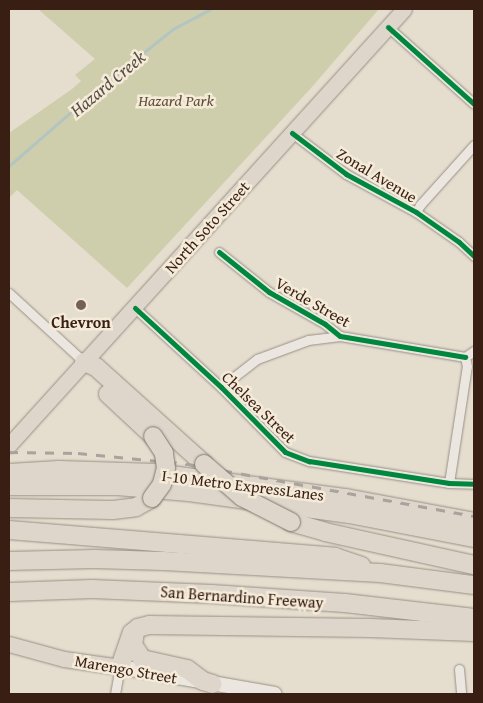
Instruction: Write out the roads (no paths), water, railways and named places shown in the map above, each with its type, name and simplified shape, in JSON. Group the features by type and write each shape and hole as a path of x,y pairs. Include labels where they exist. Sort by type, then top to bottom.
{"highway":[{"path":"84,362 89,376 242,497 291,522 325,532 474,565"},
{"path":"9,508 114,510 136,507 152,498 162,484 166,468 161,434"},
{"name":"I-10 Metro ExpressLanes","path":"9,473 59,470 156,473 355,500 474,522"},
{"name":"I-10 Metro ExpressLanes","path":"9,486 117,486 189,492 358,515 474,538"},
{"path":"9,530 335,557 380,573"},
{"name":"San Bernardino Freeway","path":"9,560 102,559 380,573 474,585"},
{"name":"San Bernardino Freeway","path":"9,592 92,589 192,593 345,603 474,618"},
{"path":"120,668 130,638 138,628 149,624 474,632"},
{"path":"138,628 133,637 133,645 142,659 187,668 203,680 213,684"}],"main road":[{"name":"North Soto Street","path":"9,445 404,9"},
{"name":"Marengo Street","path":"9,644 48,655 275,694"}],"street":[{"path":"388,27 474,104"},
{"name":"Zonal Avenue","path":"292,133 346,174 416,212 459,242 474,256"},
{"path":"416,212 420,205 474,145"},
{"name":"Verde Street","path":"219,252 269,292 325,324 340,336 466,357"},
{"path":"9,293 84,362"},
{"name":"Chelsea Street","path":"135,308 221,387 284,452 297,458 449,483 474,484"},
{"path":"221,387 257,359 308,340 340,336"},
{"path":"449,483 467,366 466,357 474,351"},
{"path":"115,694 120,668"},
{"path":"459,668 461,694"}],"waterway":[{"name":"Hazard Creek","path":"9,166 80,104 173,29 211,9"}],"railway":[{"path":"9,452 78,453 188,464 474,516"}],"place":[{"name":"Chevron","path":"81,305"}],"park label":[{"name":"Hazard Park","path":"176,100"}]}
